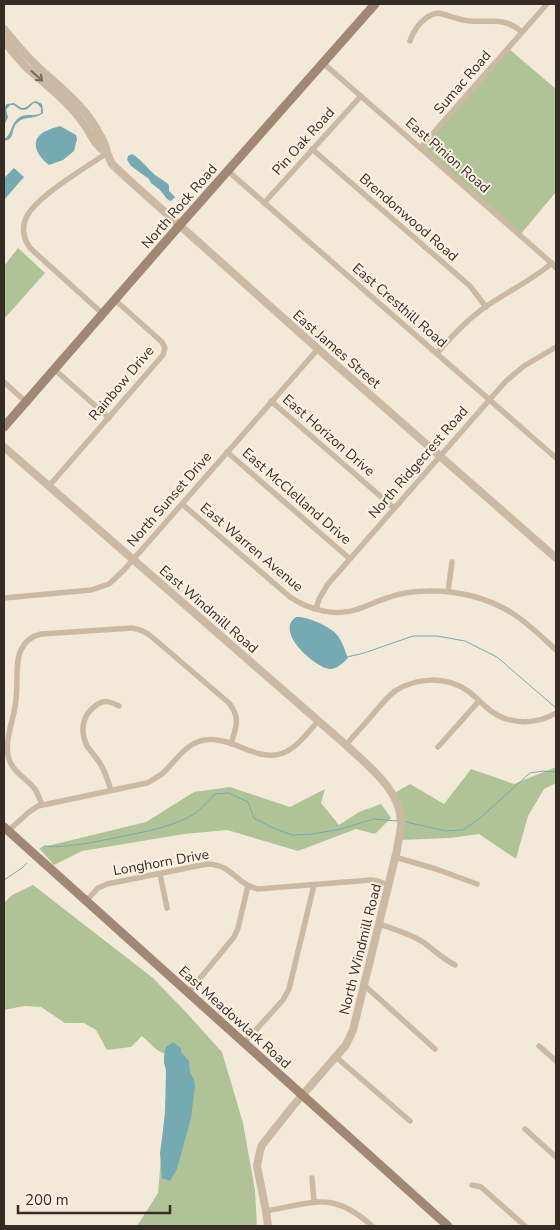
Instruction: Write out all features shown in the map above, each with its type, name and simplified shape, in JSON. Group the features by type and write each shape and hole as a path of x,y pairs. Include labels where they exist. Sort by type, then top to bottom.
{"main road":[{"name":"North Rock Road","path":"4,427 375,4"},
{"name":"East Meadowlark Road","path":"6,829 448,1226"}],"street":[{"name":"Sumac Road","path":"420,148 547,4"},
{"path":"410,41 414,31 425,18 438,13 469,21 504,22 511,24 522,32"},
{"name":"East James Street","path":"4,29 34,62 73,97 88,115 96,126 112,164 117,169 179,226 556,558"},
{"name":"East James Street","path":"4,41 23,64 71,107 85,124 96,145 107,153"},
{"name":"East Pinion Road","path":"323,63 554,265"},
{"name":"Pin Oak Road","path":"264,203 361,96"},
{"name":"Brendonwood Road","path":"312,149 470,286 486,307"},
{"path":"103,314 30,248 23,231 28,214 43,198 107,153"},
{"name":"East Cresthill Road","path":"228,171 556,458"},
{"path":"437,354 468,320 554,265"},
{"name":"Rainbow Drive","path":"49,486 164,355 165,348 162,342 114,300"},
{"name":"North Ridgecrest Road","path":"316,609 319,599 328,584 506,381 517,371 556,347"},
{"name":"North Sunset Drive","path":"4,598 91,590 108,584 123,571 318,348"},
{"path":"54,369 109,418"},
{"path":"4,382 26,402"},
{"name":"East Horizon Drive","path":"271,402 394,508"},
{"name":"East Windmill Road","path":"4,447 346,745 379,777 392,794"},
{"name":"East McClelland Drive","path":"227,452 350,559"},
{"name":"East Warren Avenue","path":"182,504 290,597 302,604 316,609 344,612 359,609 398,594 427,591 463,594 505,609 524,621 556,650"},
{"path":"448,592 452,562"},
{"path":"42,806 36,790 12,765 8,758 7,747 16,706 18,656 23,645 37,635 132,628 144,631 152,636 232,708 236,714 237,723 231,744"},
{"path":"346,745 395,691 412,683 430,680 443,681 461,687 496,714 517,721 540,720 556,713"},
{"path":"111,790 105,773 85,741 82,730 88,712 99,703 104,701 119,706"},
{"path":"438,747 479,701"},
{"path":"6,829 38,806 147,783 164,772 185,750 201,741 214,739 264,755 280,754 296,746 318,721"},
{"name":"North Windmill Road","path":"268,1226 257,1172 257,1160 262,1145 302,1095 346,1045 353,1030 389,885 401,825 398,804 392,794"},
{"path":"395,857 436,868 477,884"},
{"name":"Longhorn Drive","path":"86,901 101,886 207,864 216,865 228,870 248,886"},
{"path":"160,874 166,908"},
{"path":"188,993 234,937 248,886 262,889 374,880 389,885"},
{"path":"244,1043 283,1000 289,989 314,885"},
{"path":"379,924 420,940 455,965"},
{"path":"364,985 435,1049"},
{"path":"539,1046 556,1060"},
{"path":"336,1057 410,1121"},
{"path":"526,1129 556,1157"},
{"path":"312,1178 314,1202"},
{"path":"472,1185 481,1187 525,1226"},
{"path":"266,1211 314,1202 332,1203 349,1209 372,1226"}],"green space":[{"path":"508,48 556,89 556,192 520,235 420,148"},
{"path":"18,248 45,273 4,319 4,266"},
{"path":"556,767 556,783 544,789 528,816 516,859 479,834 450,838 399,840 401,825 393,794 410,784 444,804 471,769 514,784"},
{"path":"230,787 290,807 325,789 321,803 339,825 359,812 381,804 391,818 375,834 356,829 298,851 227,830 184,834 82,851 54,865 39,848 146,822 194,792"},
{"path":"33,885 153,978 222,1052 243,1123 255,1190 257,1226 137,1226 158,1193 167,1085 165,1054 157,1050 142,1036 131,1047 107,1050 96,1030 84,1023 65,1023 41,1007 24,1006 4,1010 4,903 12,895"}],"water":[{"path":"36,101 42,104 43,113 17,123 12,136 4,141 4,138 8,136 17,119 41,113 41,108 35,103 24,110 10,105 6,110 8,117 4,126 4,107 7,104 14,103 24,108"},
{"path":"60,126 76,135 74,151 63,160 49,165 39,155 36,142 41,134"},
{"path":"132,154 169,185 169,191 175,197 171,201 149,179 131,166 127,160 128,156"},
{"path":"14,168 24,177 4,200 4,178"},
{"path":"296,617 313,620 335,633 341,641 348,658 331,669 325,668 308,657 300,649 290,632 290,624"},
{"path":"173,1042 181,1048 181,1052 189,1061 190,1072 195,1086 191,1118 177,1169 170,1181 162,1178 160,1153 165,1115 166,1070 164,1056 166,1047"}],"waterway":[{"path":"347,657 413,636 437,636 465,641 497,657 556,708"},
{"path":"406,822 446,831 463,830 480,818 530,773 556,772"},
{"path":"43,847 91,843 164,827 193,815 215,794 229,793 248,802 254,818 292,835 313,834 341,829 374,819 397,821"},
{"path":"4,880 27,863"}]}
